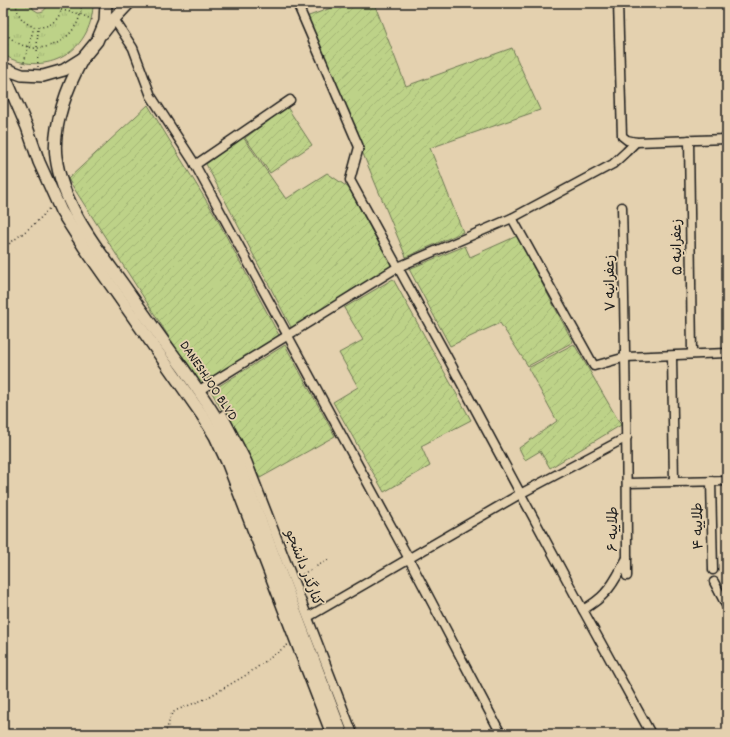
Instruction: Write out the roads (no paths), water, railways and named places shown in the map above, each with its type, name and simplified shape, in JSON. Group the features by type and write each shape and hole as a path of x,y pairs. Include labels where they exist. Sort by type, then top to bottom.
{"main road":[{"path":"3,68 22,75 43,76 64,70 83,58 114,19 129,3"},
{"path":"97,42 105,22 102,5"},
{"name":"DANESHJOO BLVD","path":"83,58 74,74 62,106 56,137 56,156 62,184 76,213 93,241 198,391 224,431 238,462 342,734"},
{"name":"DANESHJOO BLVD","path":"3,72 26,126 39,162 61,211 80,242 184,388 215,436 228,464 332,734"}],"street":[{"path":"297,3 359,147 350,180 651,734"},
{"path":"618,3 622,136 627,140 636,142 727,140"},
{"path":"114,19 133,48 151,96 196,165 409,559 501,734"},
{"path":"196,165 290,100"},
{"name":"زعفرانیه ۵","path":"689,140 692,354"},
{"path":"198,391 398,267 512,218 613,164 636,142"},
{"name":"زعفرانیه ۷","path":"622,208 627,437"},
{"path":"512,218 594,366 626,357 727,353"},
{"path":"672,356 674,482"},
{"name":"کنارگذر دانشجو","path":"223,415 247,461 353,734"},
{"path":"308,617 520,494 627,437"},
{"name":"طلاییه ۶","path":"627,437 627,576"},
{"name":"طلاییه ۴","path":"711,481 713,570"},
{"path":"627,483 727,481"},
{"path":"583,610 606,592 627,558"},
{"path":"714,582 727,607"}]}
